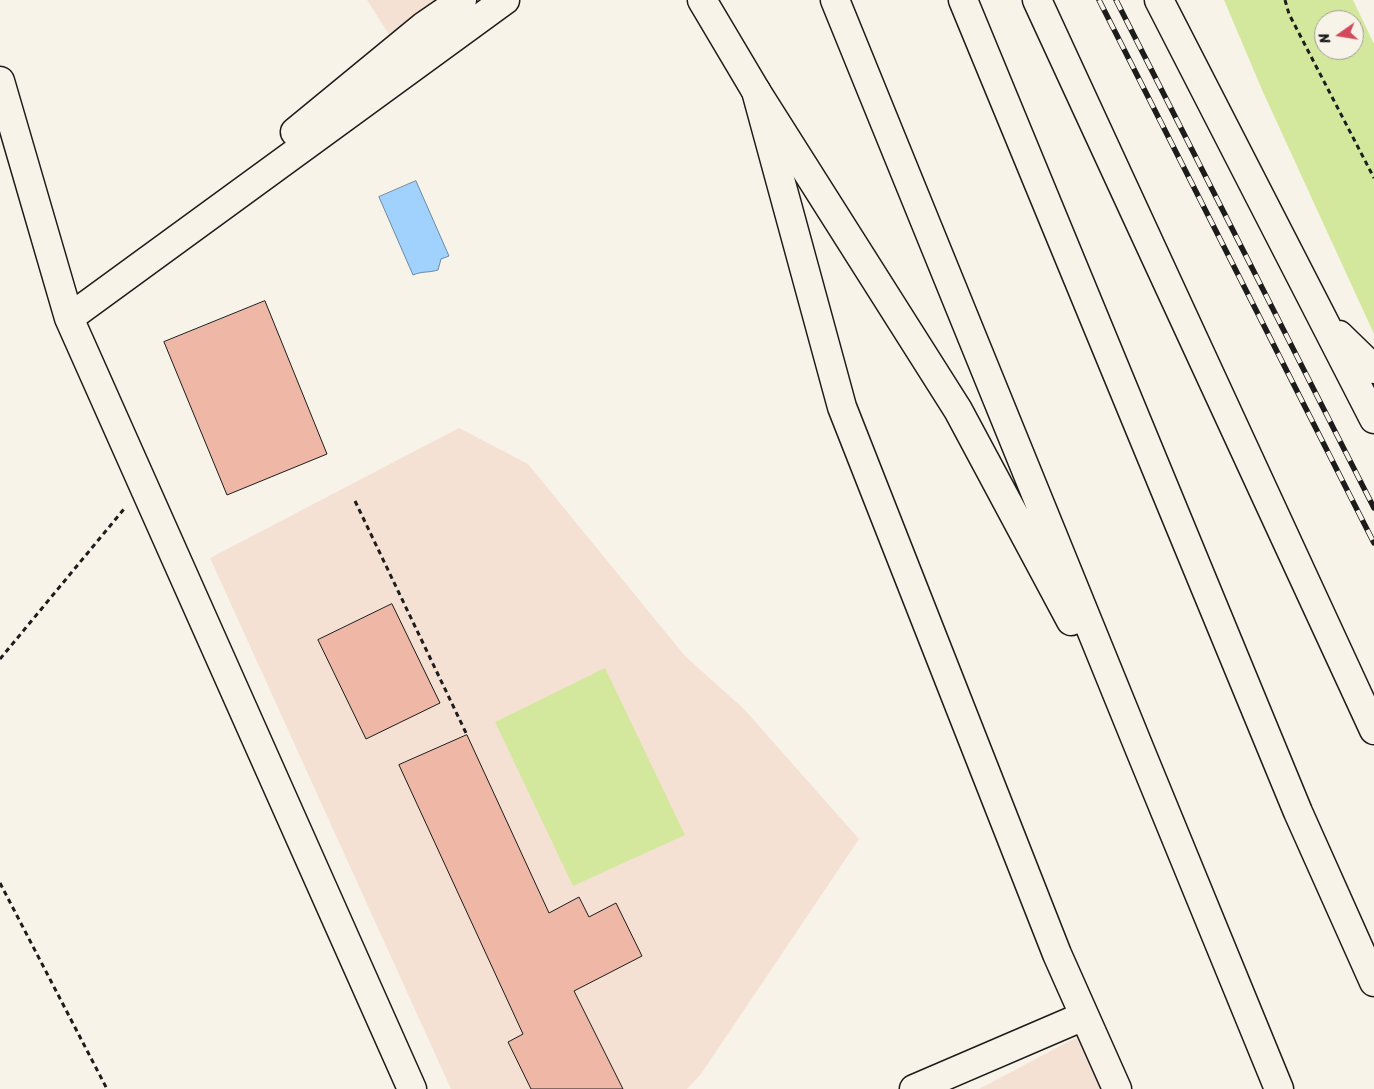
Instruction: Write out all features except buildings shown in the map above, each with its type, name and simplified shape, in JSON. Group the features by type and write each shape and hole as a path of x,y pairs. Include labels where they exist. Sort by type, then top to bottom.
{"street":[{"path":"237,196 285,140 424,26 462,0"},
{"path":"69,318 505,0"},
{"path":"702,0 756,90 958,410 1140,750"},
{"path":"835,0 1279,1089"},
{"path":"963,0 1298,812 1374,982"},
{"path":"1037,0 1374,730"},
{"path":"1160,0 1374,419"},
{"path":"0,81 69,318 412,1089"},
{"path":"756,90 842,407 1057,954 1117,1089"},
{"path":"1322,319 1374,368"},
{"path":"914,1089 1084,1016"}],"path":[{"path":"1284,0 1289,14 1374,178"},
{"path":"0,659 144,485"},
{"path":"355,501 466,734"},
{"path":"0,882 106,1089"}],"shaded area":[{"path":"367,0 505,0 411,69"},
{"path":"459,428 528,464 685,656 744,709 859,839 701,1074 687,1089 451,1089 210,558"},
{"path":"1079,1036 1105,1089 979,1089"}],"green space":[{"path":"1224,0 1353,0 1358,10 1314,10 1314,60 1364,60 1364,23 1374,44 1374,334 1263,92"},
{"path":"605,668 685,835 573,886 495,722"}],"water":[{"path":"416,181 449,256 441,259 438,270 413,275 379,197"}],"railway":[{"path":"1099,0 1374,543"},
{"path":"1116,0 1374,508"}]}
